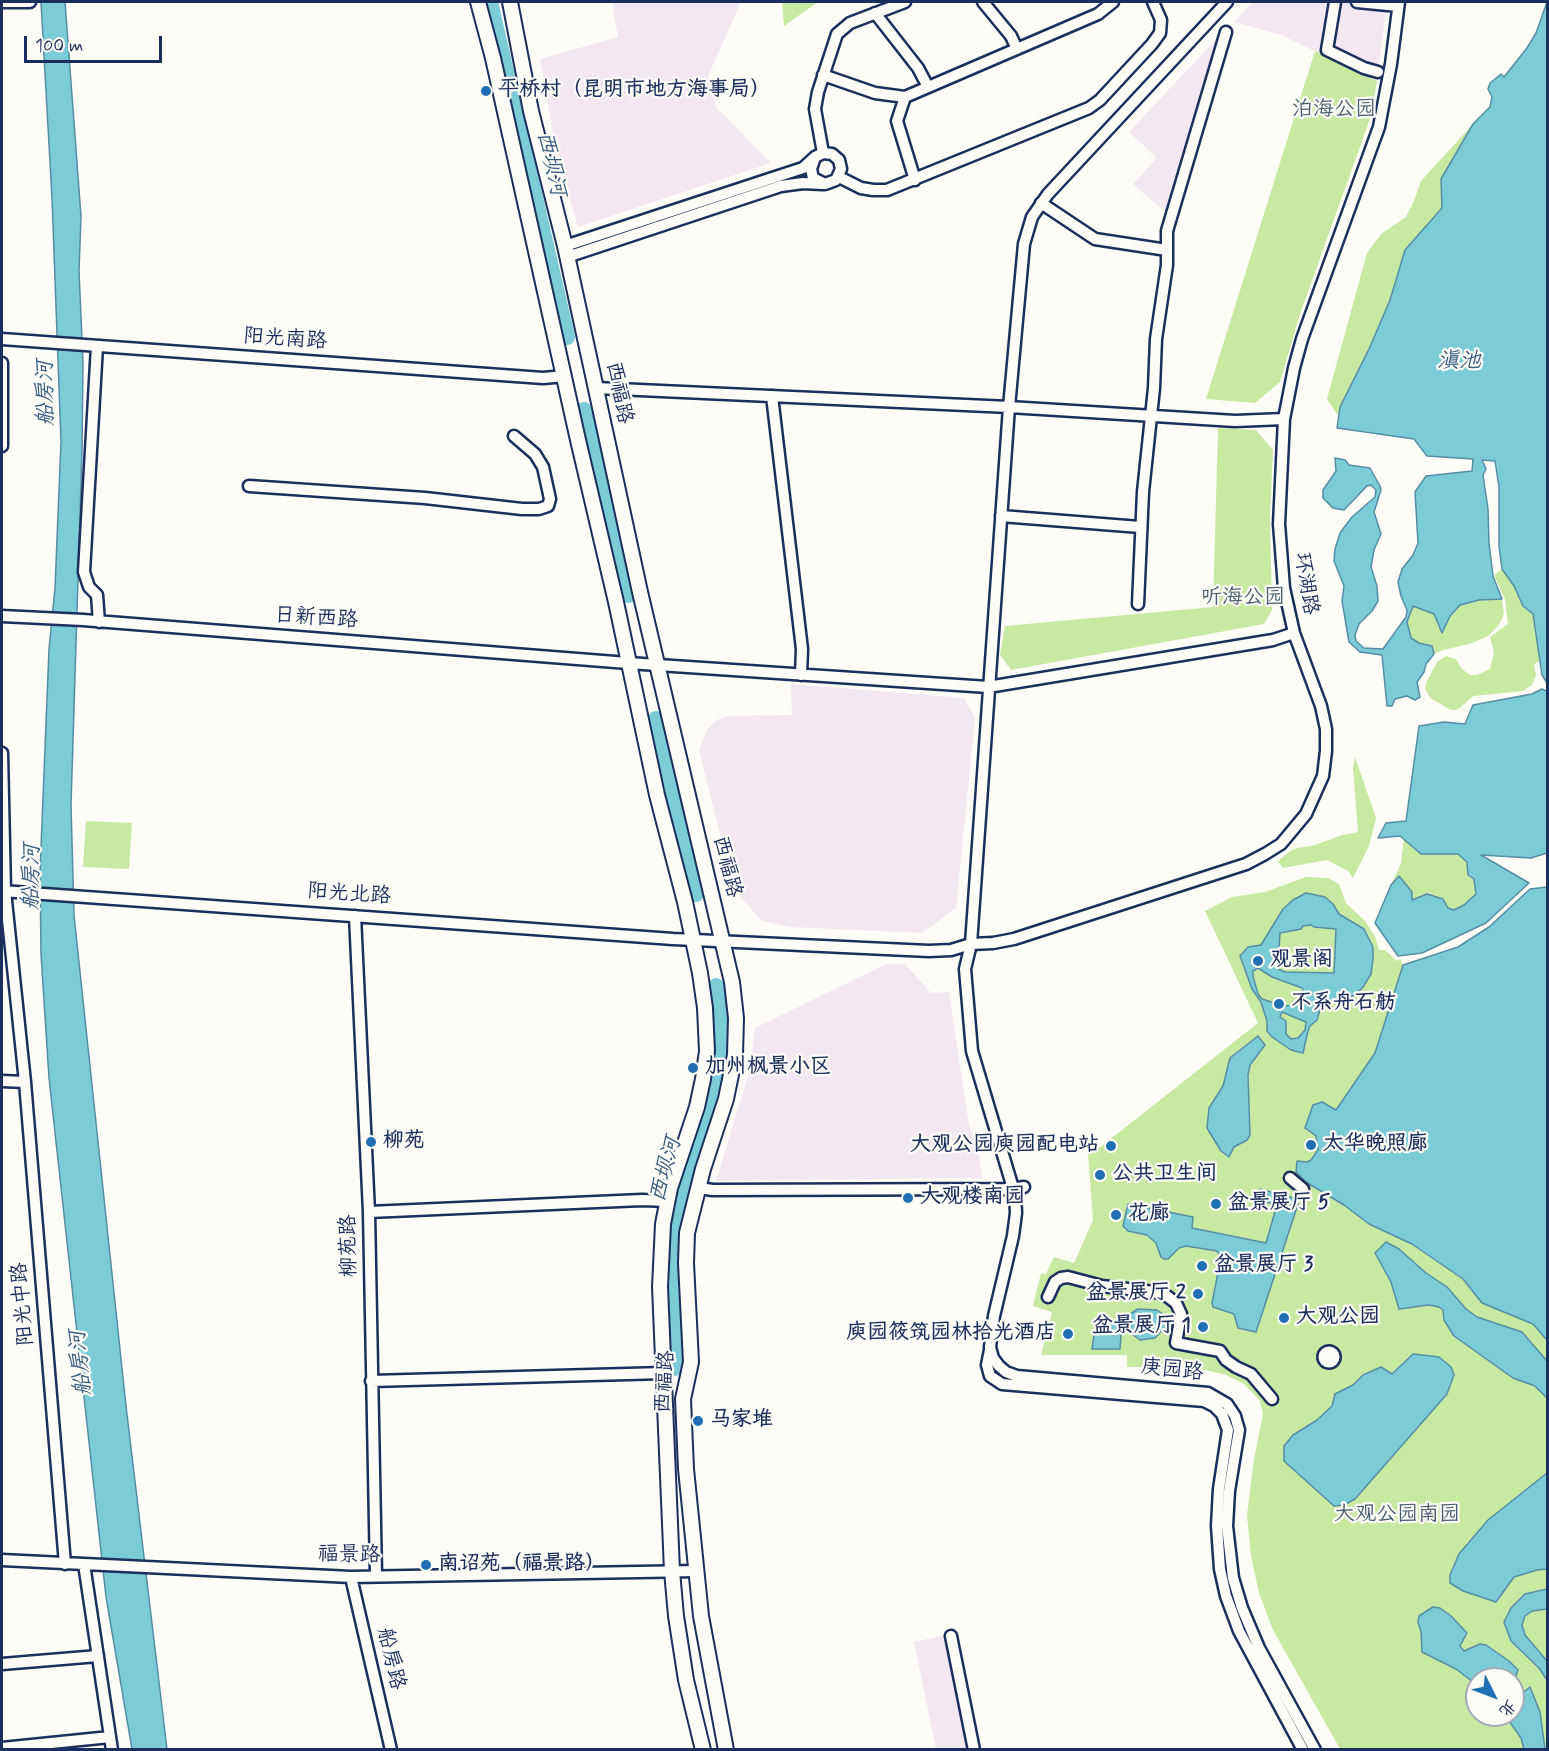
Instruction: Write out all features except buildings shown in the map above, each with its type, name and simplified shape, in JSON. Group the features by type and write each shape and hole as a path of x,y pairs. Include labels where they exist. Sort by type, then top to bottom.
{"main road":[{"name":"西福路","path":"478,2 493,58 565,376 657,795 693,939 705,1008 707,1051 703,1079 697,1107 668,1201 660,1254 672,1572 686,1680 703,1749"},
{"name":"西福路","path":"510,2 531,111 566,252 697,840 732,982 736,1018 735,1055 726,1099 698,1188 687,1233 686,1263 691,1362 683,1400 686,1469 700,1616 726,1749"}],"street":[{"path":"2,2 30,2"},
{"path":"825,184 816,181 811,174 811,165 819,155 815,109 818,92 837,34 850,23 905,2"},
{"path":"983,2 1011,36 1017,49"},
{"path":"823,75 875,93 905,97 1098,14 1113,2"},
{"path":"839,177 861,188 887,190 1089,108 1100,100 1160,33 1161,20 1153,2"},
{"path":"1227,2 1041,203 1032,217 1024,244 1009,407 971,944 965,969 972,1051 977,1072 1019,1187 1013,1236 994,1317 987,1365 990,1376 1002,1384 1204,1401 1219,1410 1228,1430 1219,1489 1217,1526 1223,1582 1239,1631 1303,1749"},
{"path":"1333,2 1327,50 1364,68 1378,72"},
{"path":"1358,2 1399,4"},
{"name":"环湖路","path":"723,941 929,951 951,950 971,944 1014,939 1246,864 1281,843 1306,814 1323,776 1326,729 1321,706 1293,633 1284,588 1279,524 1284,419 1302,339 1378,127 1391,64 1399,4"},
{"path":"876,13 918,68 928,87"},
{"path":"1137,604 1140,527 1154,388 1156,339 1167,265 1167,231 1226,32"},
{"path":"905,97 897,121 915,180"},
{"path":"832,154 839,160 842,169 839,177 833,182 781,186 566,252 803,168 819,155 832,154"},
{"path":"1041,203 1095,240 1167,250"},
{"name":"阳光南路","path":"2,339 543,378 565,376"},
{"path":"94,345 84,572 89,586 97,595 99,622"},
{"path":"2,363 2,446"},
{"path":"596,388 1009,407 1235,421 1284,419"},
{"path":"772,396 802,649 801,675"},
{"path":"249,486 425,498 522,509 548,506 550,499 543,467 535,454 514,435"},
{"path":"1001,516 1140,527"},
{"name":"日新西路","path":"2,616 83,620 628,663 988,687 1272,640 1293,633"},
{"name":"阳光中路","path":"2,753 3,891 25,1082 65,1563"},
{"name":"阳光北路","path":"3,891 723,941"},
{"name":"柳苑路","path":"355,916 369,1212 376,1576"},
{"path":"2,1081 25,1082"},
{"path":"1290,1178 1303,1189"},
{"path":"698,1188 713,1190 1019,1187"},
{"path":"369,1212 642,1200 668,1201"},
{"path":"1048,1298 1055,1282 1068,1277 1102,1286 1163,1293 1176,1304 1181,1314 1176,1343 1220,1351 1226,1360 1251,1374 1272,1399"},
{"name":"庚园路","path":"990,1347 999,1366 1017,1376 1208,1393 1227,1404 1235,1416 1239,1430 1229,1491 1227,1526 1233,1578 1242,1608 1259,1648 1315,1749"},
{"path":"371,1381 664,1373"},
{"name":"福景路","path":"2,1560 351,1577 696,1571"},
{"path":"84,1564 112,1749"},
{"name":"船房路","path":"351,1577 391,1749"},
{"path":"951,1636 974,1749"},
{"path":"2,1664 98,1656"},
{"path":"2,1748 110,1737"}],"shaded area":[{"path":"612,2 741,2 708,76 716,107 771,163 578,227 557,155 540,59 618,37"},
{"path":"1253,2 1387,2 1377,81 1281,35 1234,22"},
{"path":"1219,36 1168,214 1133,184 1157,158 1129,132"},
{"path":"791,684 964,698 975,718 956,908 922,933 790,927 762,921 734,890 699,750 707,730 715,721 728,716 792,715"},
{"path":"886,964 905,964 931,993 949,992 969,1126 977,1140 982,1178 716,1181 750,1069 755,1028"},
{"path":"945,1635 968,1749 936,1749 914,1642"}],"green space":[{"path":"782,2 818,2 784,26"},
{"name":"泊海公园","path":"1315,51 1377,81 1371,116 1300,314 1280,382 1255,403 1206,399"},
{"path":"1473,124 1441,179 1442,208 1405,250 1390,300 1340,407 1338,416 1327,399 1367,253 1381,234 1406,217 1421,181"},
{"name":"听海公园","path":"1218,428 1256,430 1273,450 1270,517 1272,610 1264,624 1011,670 1000,655 1005,626 1213,607"},
{"path":"1502,569 1514,586 1523,606 1533,614 1540,660 1534,665 1536,675 1532,685 1523,691 1473,696 1461,707 1451,710 1430,698 1425,688 1427,681 1437,662 1446,656 1456,659 1462,669 1470,675 1477,675 1490,669 1494,653 1490,637 1508,624 1505,599 1494,575"},
{"path":"1502,599 1504,614 1499,625 1488,636 1470,644 1434,654 1432,646 1419,643 1411,638 1407,622 1413,605 1434,614 1439,629 1460,605 1479,600"},
{"path":"1355,757 1376,818 1369,846 1353,878 1348,871 1327,860 1283,868 1278,861 1293,849 1358,832 1353,769"},
{"path":"86,821 132,823 129,869 83,867"},
{"path":"1404,838 1421,854 1458,854 1467,862 1468,875 1474,879 1476,894 1464,905 1454,910 1412,901 1391,885 1401,863"},
{"name":"大观公园南园","path":"1306,877 1328,878 1339,884 1346,903 1365,921 1375,936 1379,950 1385,950 1397,961 1401,959 1403,965 1375,1053 1336,1110 1322,1102 1309,1130 1316,1136 1318,1150 1307,1162 1344,1205 1369,1224 1412,1244 1463,1279 1482,1303 1533,1324 1547,1340 1547,1749 1340,1749 1273,1630 1259,1593 1251,1556 1247,1515 1254,1459 1263,1414 1260,1401 1244,1384 1226,1375 1193,1367 1183,1361 1147,1367 1127,1367 1127,1355 1041,1355 1052,1312 1033,1306 1041,1273 1046,1274 1054,1257 1074,1263 1093,1220 1088,1153 1099,1148 1258,1023 1205,911 1232,897 1265,892"}],"water":[{"name":"船房河","path":"41,2 65,2 81,216 79,271 83,363 82,451 71,805 74,915 126,1406 167,1749 132,1749 106,1597 49,1078 41,954 40,872 49,649 55,588 61,442 52,198"},
{"name":"滇池","path":"1547,2 1547,683 1542,675 1533,614 1523,606 1514,586 1502,569 1499,546 1499,487 1495,461 1482,460 1486,469 1483,475 1493,576 1502,599 1479,600 1460,605 1450,616 1442,633 1434,614 1413,606 1407,622 1411,638 1419,643 1432,646 1434,654 1417,682 1420,697 1415,700 1407,696 1395,699 1392,706 1387,706 1382,655 1360,652 1349,642 1342,601 1344,586 1334,561 1340,533 1352,517 1375,497 1376,490 1371,485 1367,486 1344,510 1333,508 1323,498 1323,490 1336,471 1335,458 1345,460 1349,465 1370,468 1380,486 1381,490 1374,512 1381,534 1374,550 1371,567 1377,586 1378,601 1359,624 1355,635 1356,641 1364,648 1383,649 1406,617 1407,610 1398,582 1402,569 1413,555 1418,543 1415,492 1426,476 1472,471 1473,459 1427,456 1414,439 1337,428 1340,407 1390,300 1405,250 1442,208 1441,179 1473,124 1490,107 1492,97 1488,89 1490,83 1501,74 1504,77 1527,48 1536,33"},
{"path":"1542,689 1548,692 1547,853 1531,858 1481,855 1529,883 1486,923 1422,953 1398,956 1375,923 1391,885 1399,876 1412,892 1412,900 1427,894 1443,899 1448,908 1454,910 1464,905 1476,894 1474,879 1468,875 1467,862 1458,854 1421,854 1400,836 1378,838 1386,823 1406,821 1419,726 1444,722 1465,724 1473,705 1532,694"},
{"path":"1548,887 1547,1340 1533,1324 1482,1303 1463,1279 1412,1244 1369,1224 1344,1205 1306,1182 1296,1172 1297,1161 1311,1160 1318,1150 1316,1136 1305,1128 1313,1105 1322,1102 1336,1110 1375,1053 1403,965 1458,947 1489,927 1530,889"},
{"path":"1306,893 1325,897 1339,914 1364,929 1373,947 1371,974 1363,987 1355,995 1340,1001 1333,1000 1321,1006 1317,1020 1308,1031 1303,1053 1291,1050 1267,1031 1267,1021 1261,1002 1252,989 1240,956 1248,947 1261,945 1283,909","holes":["1311,925 1336,929 1334,973 1285,972 1278,969 1280,933","1258,968 1272,977 1302,988 1305,994 1304,999 1296,1005 1284,1006 1262,999 1258,994 1253,971","1282,1012 1306,1022 1305,1030 1298,1038 1291,1039 1286,1034 1286,1021 1280,1017"]},
{"path":"1258,1036 1265,1045 1250,1065 1248,1075 1250,1135 1247,1140 1234,1147 1229,1157 1221,1151 1207,1128 1209,1108 1223,1086 1230,1058"},
{"path":"1260,1189 1293,1198 1298,1204 1256,1332 1238,1328 1234,1314 1213,1307 1221,1257 1217,1251 1186,1246 1179,1248 1168,1259 1164,1259 1156,1243 1147,1235 1128,1231 1123,1226 1128,1204 1193,1217 1192,1228 1266,1243 1276,1208 1273,1204 1257,1200"},
{"path":"1386,1242 1399,1249 1426,1273 1447,1287 1466,1309 1477,1317 1522,1332 1547,1361 1547,1398 1535,1386 1513,1378 1454,1336 1444,1320 1443,1310 1439,1307 1429,1305 1399,1309 1391,1282 1375,1253"},
{"path":"1138,1309 1157,1310 1167,1317 1166,1326 1155,1338 1140,1340 1132,1334 1130,1314"},
{"path":"1096,1320 1118,1321 1121,1335 1120,1349 1092,1349"},
{"path":"1413,1354 1439,1357 1451,1367 1454,1375 1447,1394 1355,1499 1344,1505 1334,1506 1284,1461 1284,1446 1293,1435 1317,1420 1332,1406 1335,1394 1353,1385 1363,1375 1381,1367 1392,1374"},
{"path":"1547,1473 1547,1569 1514,1577 1496,1602 1463,1591 1450,1583 1450,1575 1459,1554 1488,1520"},
{"path":"1547,1589 1547,1609 1532,1611 1525,1616 1522,1625 1525,1635 1547,1661 1547,1680 1539,1668 1511,1641 1504,1622 1511,1608 1525,1594"},
{"path":"1433,1607 1440,1608 1467,1633 1460,1646 1464,1651 1480,1644 1486,1645 1515,1667 1465,1667 1465,1676 1422,1652 1419,1616"},
{"path":"1530,1687 1540,1712 1545,1749 1524,1749 1521,1738 1513,1727 1525,1727 1525,1691"}],"waterway":[{"name":"西坝河","path":"490,2 567,337"},
{"name":"西坝河","path":"584,410 628,595"},
{"name":"西坝河","path":"656,719 696,894"},
{"name":"西坝河","path":"675,1368 672,1266 674,1229 680,1197 712,1098 721,1030 716,986"}],"place":[{"name":"平桥村（昆明市地方海事局）","path":"486,91"},
{"name":"观景阁","path":"1258,961"},
{"name":"不系舟石舫","path":"1279,1004"},
{"name":"加州枫景小区","path":"693,1068"},
{"name":"柳苑","path":"371,1142"},
{"name":"太华晚照廊","path":"1311,1145"},
{"name":"大观公园庾园配电站","path":"1111,1146"},
{"name":"公共卫生间","path":"1100,1175"},
{"name":"大观楼南园","path":"908,1198"},
{"name":"盆景展厅 5","path":"1216,1204"},
{"name":"花廊","path":"1116,1215"},
{"name":"盆景展厅 3","path":"1202,1266"},
{"name":"盆景展厅 2","path":"1198,1294"},
{"name":"大观公园","path":"1284,1318"},
{"name":"盆景展厅 1","path":"1203,1327"},
{"name":"庾园筱筑园林拾光酒店","path":"1068,1334"},
{"name":"马家堆","path":"698,1421"},
{"name":"南诏苑（福景路）","path":"426,1565"}]}
